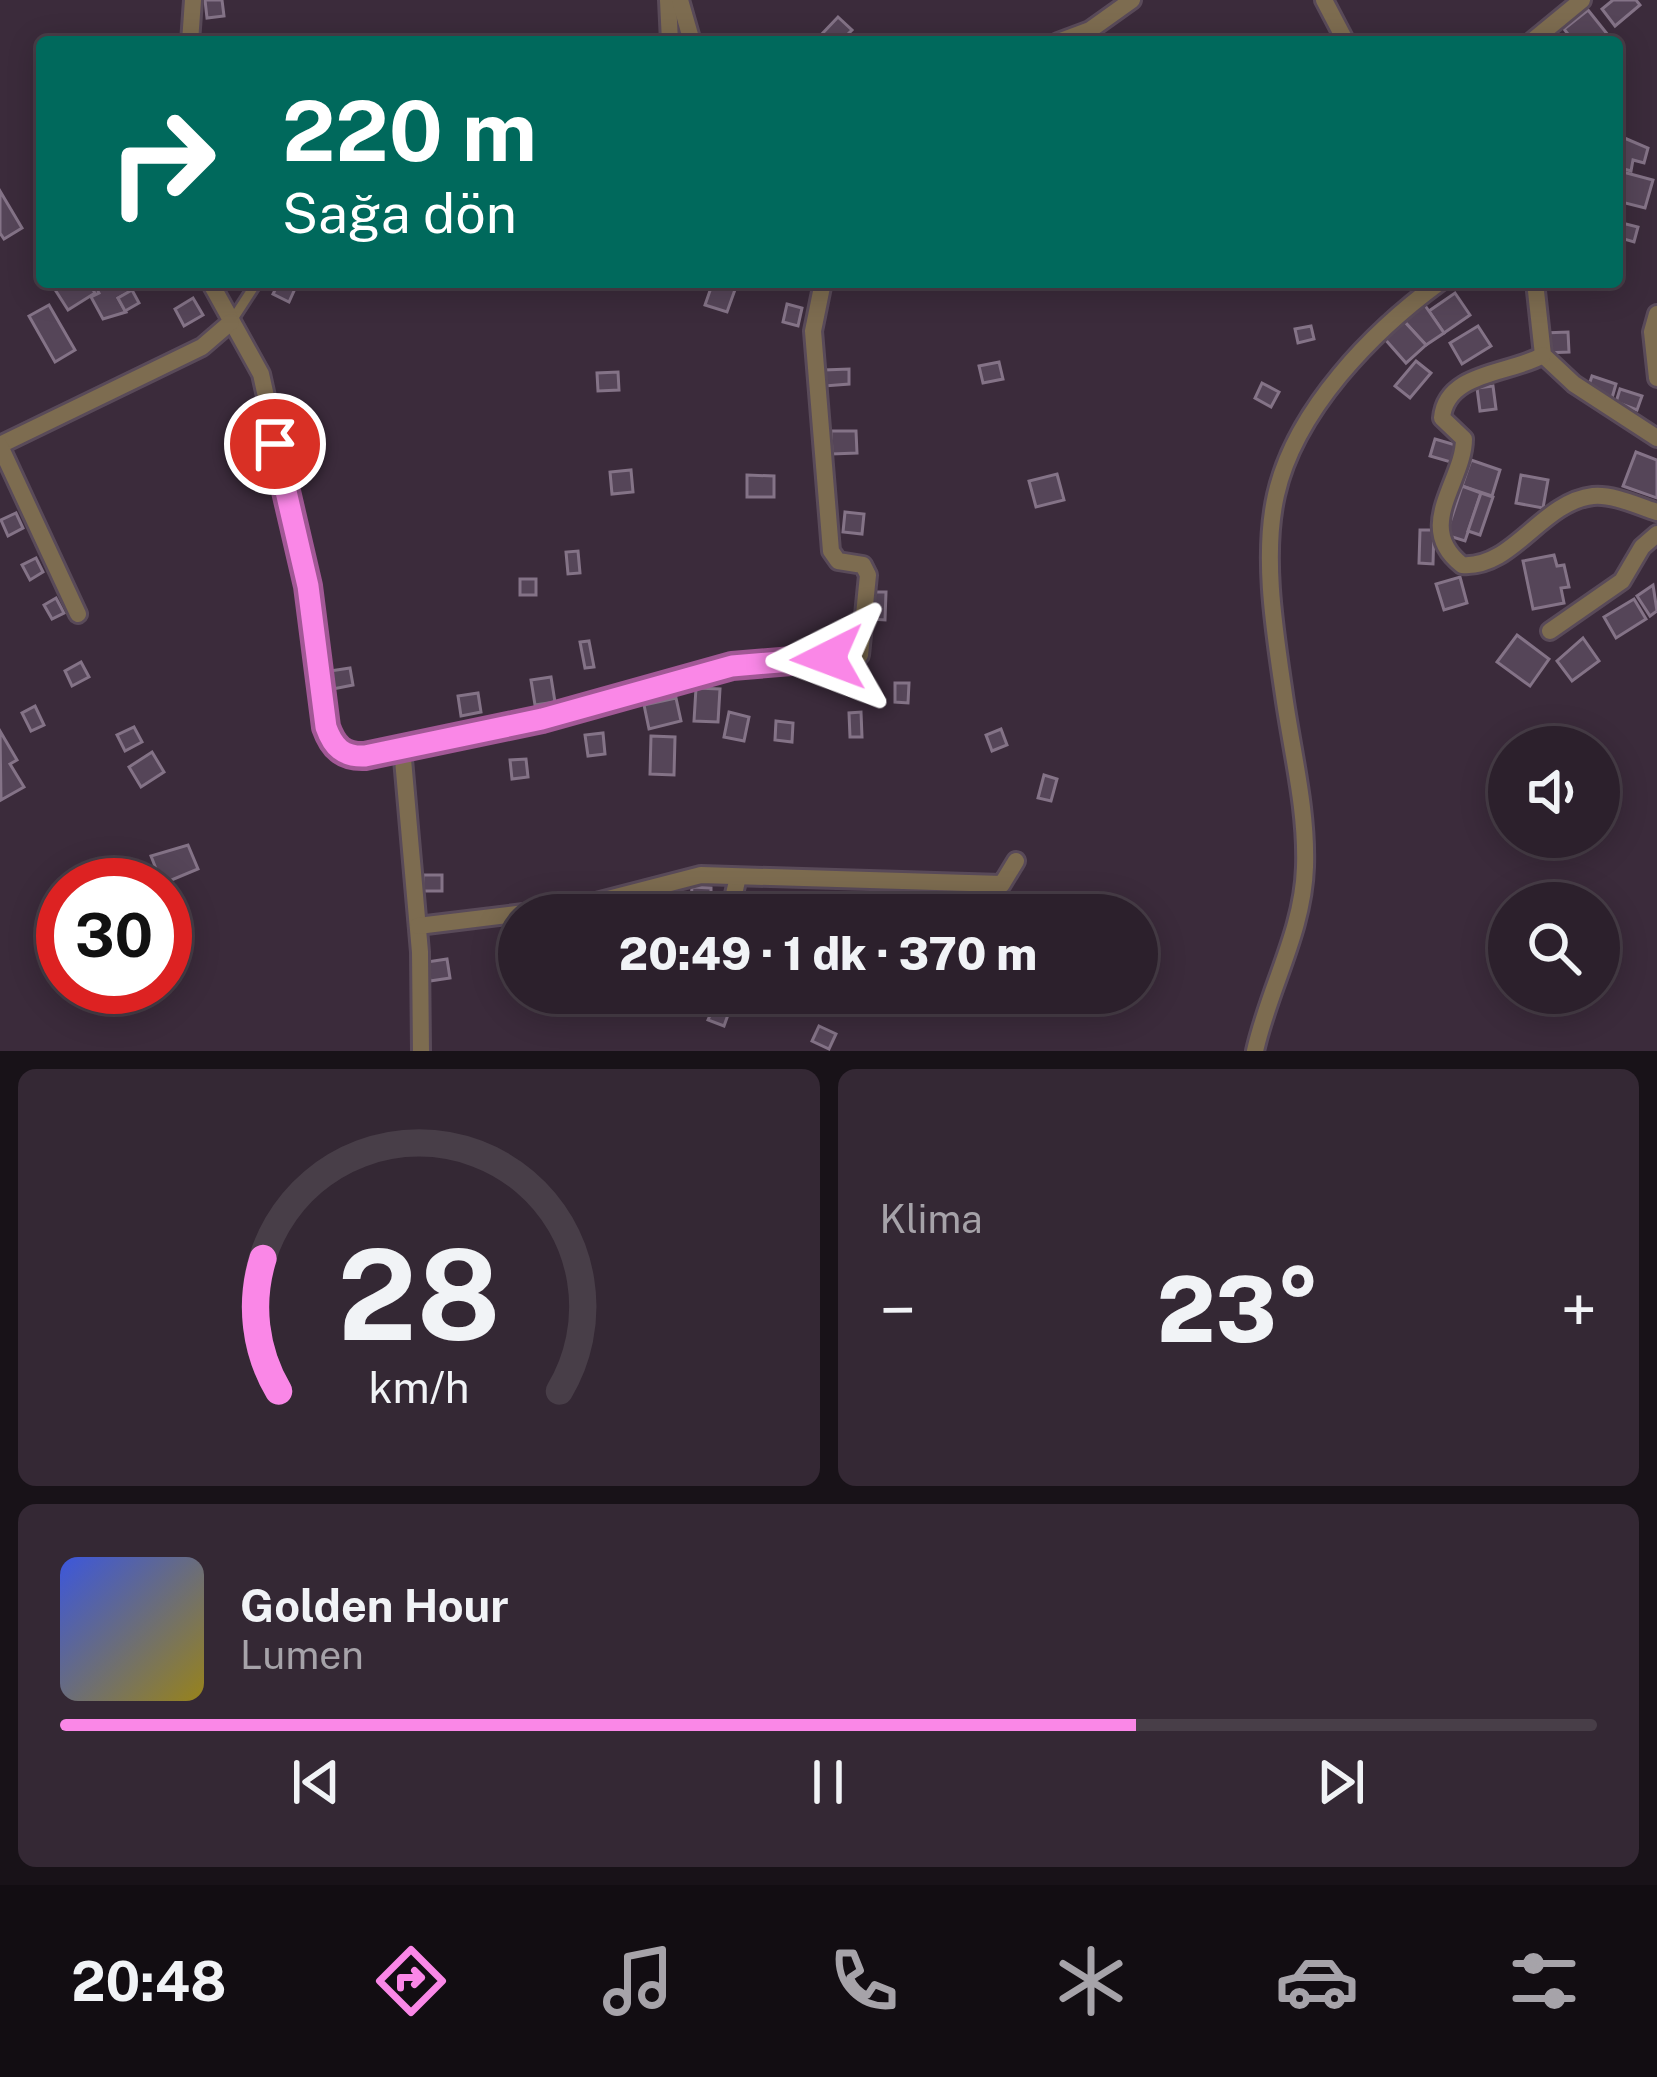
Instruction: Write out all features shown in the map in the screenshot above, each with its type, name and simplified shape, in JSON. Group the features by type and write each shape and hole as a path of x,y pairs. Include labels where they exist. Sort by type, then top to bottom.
{"street":[{"path":"190,36 193,0"},
{"path":"668,0 670,36"},
{"path":"680,0 690,36"},
{"path":"1073,36 1132,0"},
{"path":"1324,0 1337,9"},
{"path":"1538,36 1582,0"},
{"path":"213,288 261,374 308,586 329,737 340,751 354,757 542,719 732,666 860,655 868,575 859,562 834,557 830,540 813,331 822,288"},
{"path":"1255,1051 1300,915 1305,866 1272,578 1275,496 1303,431 1323,402 1390,320 1432,288"},
{"path":"1536,288 1544,355 1574,384 1657,438"},
{"path":"1657,314 1652,332 1657,378"},
{"path":"78,614 0,445 202,347 231,322"},
{"path":"1544,355 1513,370 1472,380 1447,398 1442,418 1464,439 1442,504 1441,527 1451,555 1462,565 1484,563 1559,508 1589,496 1657,512"},
{"path":"1550,631 1622,581 1657,534"},
{"path":"402,748 418,926 421,1051"},
{"path":"418,926 581,906 688,876 994,885 1008,880 1016,861"},
{"path":"734,894 738,877"}],"lane":[{"path":"231,322 253,288"}],"building":[{"path":"205,0 222,0 224,16 207,18"},
{"path":"1613,0 1636,0 1640,5 1615,26 1602,9"},
{"path":"1588,10 1608,35 1569,36 1564,29"},
{"path":"838,17 852,30 846,36 821,35"},
{"path":"1623,137 1648,148 1644,163 1633,160 1631,171 1623,169"},
{"path":"1623,172 1653,180 1645,208 1623,202"},
{"path":"0,191 22,228 4,239 0,233"},
{"path":"1623,223 1638,227 1634,242 1623,239"},
{"path":"54,288 92,288 95,293 68,310"},
{"path":"96,288 129,288 118,298 126,312 103,319 91,297 99,293"},
{"path":"276,288 295,288 289,302 273,294"},
{"path":"711,288 736,288 727,312 705,305"},
{"path":"132,290 139,303 125,311 118,298"},
{"path":"1455,293 1470,315 1444,333 1429,311"},
{"path":"193,298 203,315 184,326 175,309"},
{"path":"787,304 802,308 798,326 783,322"},
{"path":"1424,304 1444,333 1426,345 1403,320"},
{"path":"49,305 75,350 55,362 29,316"},
{"path":"1403,320 1426,345 1406,363 1384,338"},
{"path":"1311,326 1314,339 1298,343 1295,329"},
{"path":"1478,326 1491,346 1462,364 1450,343"},
{"path":"1568,332 1569,352 1544,353 1543,333"},
{"path":"1416,361 1431,373 1410,398 1395,386"},
{"path":"999,362 1003,379 983,383 979,366"},
{"path":"849,369 849,384 825,386 824,370"},
{"path":"618,372 619,390 598,391 597,373"},
{"path":"1592,376 1616,384 1610,405 1585,397"},
{"path":"1262,383 1279,392 1271,407 1255,398"},
{"path":"1493,386 1496,409 1480,411 1477,388"},
{"path":"1620,389 1642,396 1637,410 1616,402"},
{"path":"831,431 856,431 857,453 832,454"},
{"path":"1435,439 1459,446 1454,463 1430,456"},
{"path":"1636,452 1657,460 1657,498 1623,486"},
{"path":"1471,460 1500,470 1492,496 1462,486"},
{"path":"631,470 633,492 612,494 610,472"},
{"path":"1057,474 1064,500 1036,507 1029,481"},
{"path":"747,475 774,476 774,497 747,497"},
{"path":"1521,475 1548,480 1543,508 1516,503"},
{"path":"1462,486 1481,493 1465,541 1446,535"},
{"path":"1481,493 1493,497 1480,535 1468,531"},
{"path":"845,512 864,514 862,534 843,532"},
{"path":"16,513 23,528 8,536 1,520"},
{"path":"1420,530 1434,530 1433,564 1419,563"},
{"path":"578,551 580,573 568,574 566,552"},
{"path":"1554,555 1557,566 1564,565 1569,587 1561,588 1564,603 1533,609 1523,561"},
{"path":"36,558 43,572 30,580 22,565"},
{"path":"1460,577 1467,603 1444,610 1436,584"},
{"path":"520,579 536,579 536,595 520,595"},
{"path":"1653,585 1657,611 1650,616 1637,596"},
{"path":"872,592 886,592 885,620 871,619"},
{"path":"56,598 64,613 52,619 44,605"},
{"path":"1634,599 1646,619 1616,638 1604,617"},
{"path":"1517,635 1549,659 1530,686 1497,662"},
{"path":"1583,638 1599,661 1572,681 1557,661"},
{"path":"589,641 594,667 585,668 580,642"},
{"path":"81,662 89,677 72,686 65,671"},
{"path":"350,668 353,685 333,689 330,671"},
{"path":"551,677 555,702 535,705 531,680"},
{"path":"895,683 909,683 908,703 895,702"},
{"path":"696,688 720,689 718,722 694,721"},
{"path":"478,693 481,712 461,716 458,696"},
{"path":"676,698 681,721 649,729 644,705"},
{"path":"35,706 44,725 31,731 22,713"},
{"path":"729,712 749,717 744,741 724,737"},
{"path":"861,712 862,737 850,737 849,713"},
{"path":"776,721 793,723 792,742 775,740"},
{"path":"134,727 142,742 125,751 117,735"},
{"path":"1001,729 1007,745 992,751 986,735"},
{"path":"0,731 17,760 10,764 24,787 1,800"},
{"path":"603,733 605,754 588,756 585,735"},
{"path":"651,736 675,737 674,775 650,774"},
{"path":"152,752 164,772 141,787 129,767"},
{"path":"526,759 528,777 512,779 510,760"},
{"path":"1044,775 1057,779 1051,801 1038,798"},
{"path":"188,845 198,869 192,872 192,858 151,856"},
{"path":"423,875 442,875 442,891 423,891"},
{"path":"692,887 711,888 711,894 691,894"},
{"path":"447,959 450,978 430,981 427,962"},
{"path":"711,1014 728,1014 724,1026 708,1020"},
{"path":"819,1026 836,1034 829,1049 812,1041"}],"route":[{"path":"275,444 308,586 326,727 333,745 347,755 365,756 542,719 732,666 828,658"}]}
